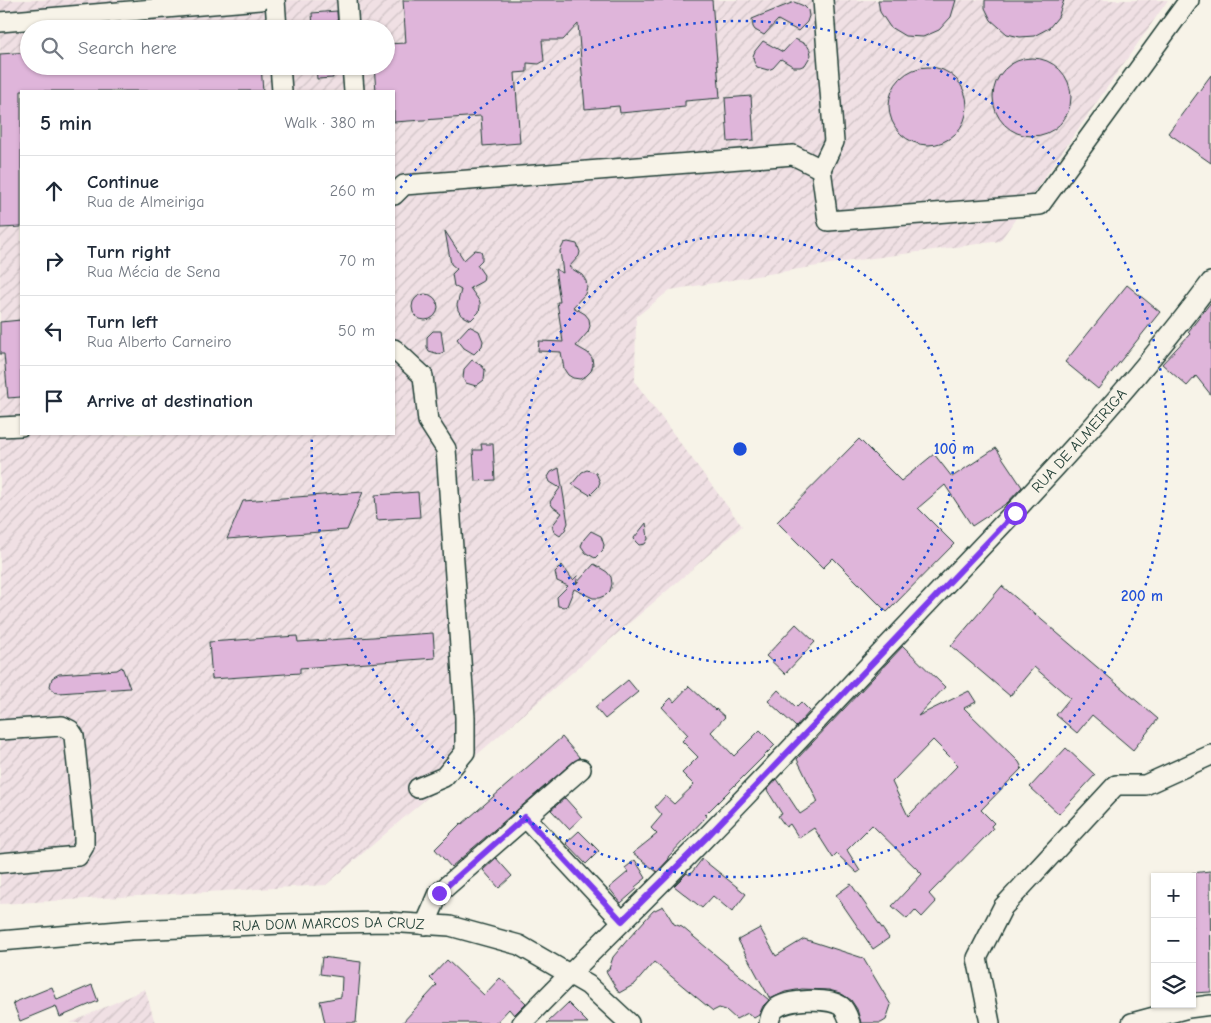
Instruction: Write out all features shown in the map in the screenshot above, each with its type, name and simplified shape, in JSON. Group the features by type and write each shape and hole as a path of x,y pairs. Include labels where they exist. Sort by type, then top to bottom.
{"street":[{"path":"24,20 260,0"},
{"path":"274,0 276,20"},
{"path":"347,0 348,20"},
{"path":"823,0 834,142 821,170 828,221 1040,205 1189,0"},
{"path":"0,22 20,20"},
{"path":"281,75 282,90"},
{"path":"353,75 354,90"},
{"path":"395,194 404,185 793,155 821,170"},
{"name":"RUA DE ALMEIRIGA","path":"522,1023 569,973 708,836 1015,513 1177,328 1211,282"},
{"path":"395,350 424,376 428,421 446,449 465,717 465,752 444,777 418,788"},
{"path":"0,427 20,426"},
{"path":"0,730 62,726 70,730 74,736 84,846 78,856 0,863"},
{"path":"990,1023 978,958 1003,907 1116,785 1145,785 1211,754"},
{"path":"425,924 439,893 581,769"},
{"path":"525,817 622,921"},
{"name":"RUA DOM MARCOS DA CRUZ","path":"0,941 131,930 283,924 387,922 450,926 519,945 588,985 629,1023"},
{"path":"769,1023 771,1014 776,1008 788,1002 819,1001 842,1006 847,1013 850,1023"},
{"path":"1132,1023 1188,1008 1211,1005"}],"shaded area":[{"path":"0,0 1168,0 1000,241 836,263 670,290 636,317 635,382 742,526 326,885 0,904"},
{"path":"145,989 155,1023 70,1023"}],"building":[{"path":"403,0 712,0 720,98 685,101 685,107 620,113 619,106 585,109 578,24 563,40 542,40 544,61 539,64 527,63 527,72 515,73 520,143 483,146 481,116 395,122 395,90 376,90 375,75 395,75 395,44 406,43"},
{"path":"878,0 956,0 951,17 939,30 923,37 905,36 890,27 880,12"},
{"path":"985,0 1064,0 1058,17 1049,28 1034,36 1020,37 1007,34 991,20 985,8"},
{"path":"794,2 804,6 808,10 809,16 807,22 798,31 778,20 764,35 753,27 752,19"},
{"path":"337,11 338,20 312,20 312,13"},
{"path":"795,39 807,45 810,50 811,55 805,65 794,67 781,59 773,68 768,70 757,67 753,56 763,41 783,52"},
{"path":"20,53 20,75 262,75 263,90 20,90 20,227 0,228 0,54"},
{"path":"1032,58 1047,61 1060,69 1068,82 1071,97 1068,112 1060,125 1047,133 1032,136 1017,133 1004,125 996,112 993,97 996,82 1004,69 1017,61"},
{"path":"928,67 943,70 956,78 964,91 967,106 964,121 956,134 943,142 928,145 913,142 900,134 892,121 889,106 892,91 900,78 913,70"},
{"path":"317,75 333,75 333,78 317,79"},
{"path":"1211,75 1211,163 1168,133"},
{"path":"751,96 754,140 728,142 725,98"},
{"path":"445,231 464,260 475,250 481,251 482,254 482,260 477,265 484,275 483,281 470,288 480,302 480,307 479,312 471,320 461,315 458,310 457,305 461,290 454,286 452,274 457,269 451,264"},
{"path":"564,243 577,244 580,252 579,256 569,267 582,275 587,287 585,294 573,307 585,314 589,319 590,326 588,332 576,346 588,353 592,358 593,365 591,371 580,379 568,375 564,369 561,352 538,351 539,341 563,342 557,302 560,302 555,269 563,273 560,251"},
{"path":"1127,285 1160,312 1098,389 1065,362"},
{"path":"425,294 434,298 438,307 434,316 425,320 416,316 412,307 416,298"},
{"path":"1211,302 1211,395 1196,376 1187,386 1162,364 1190,334 1188,332"},
{"path":"20,320 20,397 8,398 4,354 0,354 0,322"},
{"path":"469,326 479,331 483,341 482,346 474,354 464,348 457,339"},
{"path":"433,331 441,331 444,352 439,354 429,351 427,347 427,337"},
{"path":"472,360 485,370 484,380 476,386 466,383 463,379 464,369"},
{"path":"859,439 901,481 934,454 952,477 996,448 1022,487 1007,503 972,526 945,485 918,508 954,544 887,612 833,558 823,568 777,522"},
{"path":"481,444 493,444 495,480 475,481 473,450 482,450"},
{"path":"559,468 568,523 560,536 554,532 552,526 562,513 553,507 550,502 560,488 550,482 548,477 551,472"},
{"path":"587,470 596,473 600,482 590,495 572,484 582,472"},
{"path":"363,492 347,530 227,539 243,501"},
{"path":"418,492 420,517 377,520 375,495"},
{"path":"646,523 648,539 645,544 639,545 634,538"},
{"path":"591,531 601,536 604,545 603,550 595,558 586,553 581,546"},
{"path":"594,564 607,572 611,577 610,591 599,598 593,598 574,589 567,606 558,606 557,597 568,586 557,581 555,572 562,565 573,580 578,575 576,584"},
{"path":"1002,586 1158,719 1133,750 1092,715 1077,733 1056,715 1070,698 1034,667 1010,696 951,646"},
{"path":"796,624 815,642 785,674 766,656"},
{"path":"433,633 435,658 300,668 300,673 212,679 209,642 297,636 298,642"},
{"path":"903,646 945,687 918,716 969,691 976,702 964,708 1019,762 1022,768 981,810 994,823 991,826 993,829 929,894 936,902 922,917 915,910 907,919 892,906 922,874 872,825 847,850 860,871 857,873 837,854 833,858 814,828 799,838 790,824 786,827 778,816 782,814 767,790 777,779 800,814 818,802 797,759","holes":["933,740 958,765 908,816 892,782"]},
{"path":"122,667 130,688 59,693 54,692 50,686 52,678 59,674 117,670"},
{"path":"628,680 638,692 605,719 595,707"},
{"path":"689,686 725,717 711,732 734,756 760,730 775,745 705,815 707,816 668,857 669,859 657,872 633,853 657,834 651,828 662,815 655,807 665,796 674,804 694,785 682,773 698,757 682,741 688,735 662,707 671,698 674,702"},
{"path":"778,690 796,707 801,702 810,711 796,727 768,701"},
{"path":"562,737 580,758 574,761 451,867 435,849 461,823"},
{"path":"1066,748 1095,775 1059,814 1030,787"},
{"path":"565,798 582,817 569,829 551,810"},
{"path":"579,831 599,851 586,864 566,843"},
{"path":"496,858 512,876 499,888 483,870"},
{"path":"702,859 746,894 732,912 713,896 702,908 674,886 687,873 690,875"},
{"path":"635,860 646,878 621,903 609,888 628,872 625,868"},
{"path":"1210,871 1211,992 1196,993 1196,873 1192,873"},
{"path":"851,884 889,938 873,949 836,895"},
{"path":"663,906 674,924 682,927 769,1000 763,1006 759,1015 754,1018 748,1013 736,1019 726,1010 719,1008 713,1011 654,962 635,984 619,993 606,971 609,969 613,957 653,911"},
{"path":"760,928 776,956 804,939 863,958 891,1005 886,1020 881,1023 861,1023 857,1009 851,1000 840,993 829,990 802,989 785,992 770,999 738,940"},
{"path":"322,957 361,962 356,1023 325,1023 320,1001 341,997 342,977 320,974"},
{"path":"447,960 484,995 500,978 526,1003 514,1015 509,1009 496,1023 402,1023 437,985 430,978"},
{"path":"92,985 98,1001 60,1017 56,1006 20,1021 13,1003 52,987 57,1000"},
{"path":"568,1003 588,1023 547,1023"}],"route":[{"path":"439,893 525,817 622,921 708,836 1015,513"}]}
